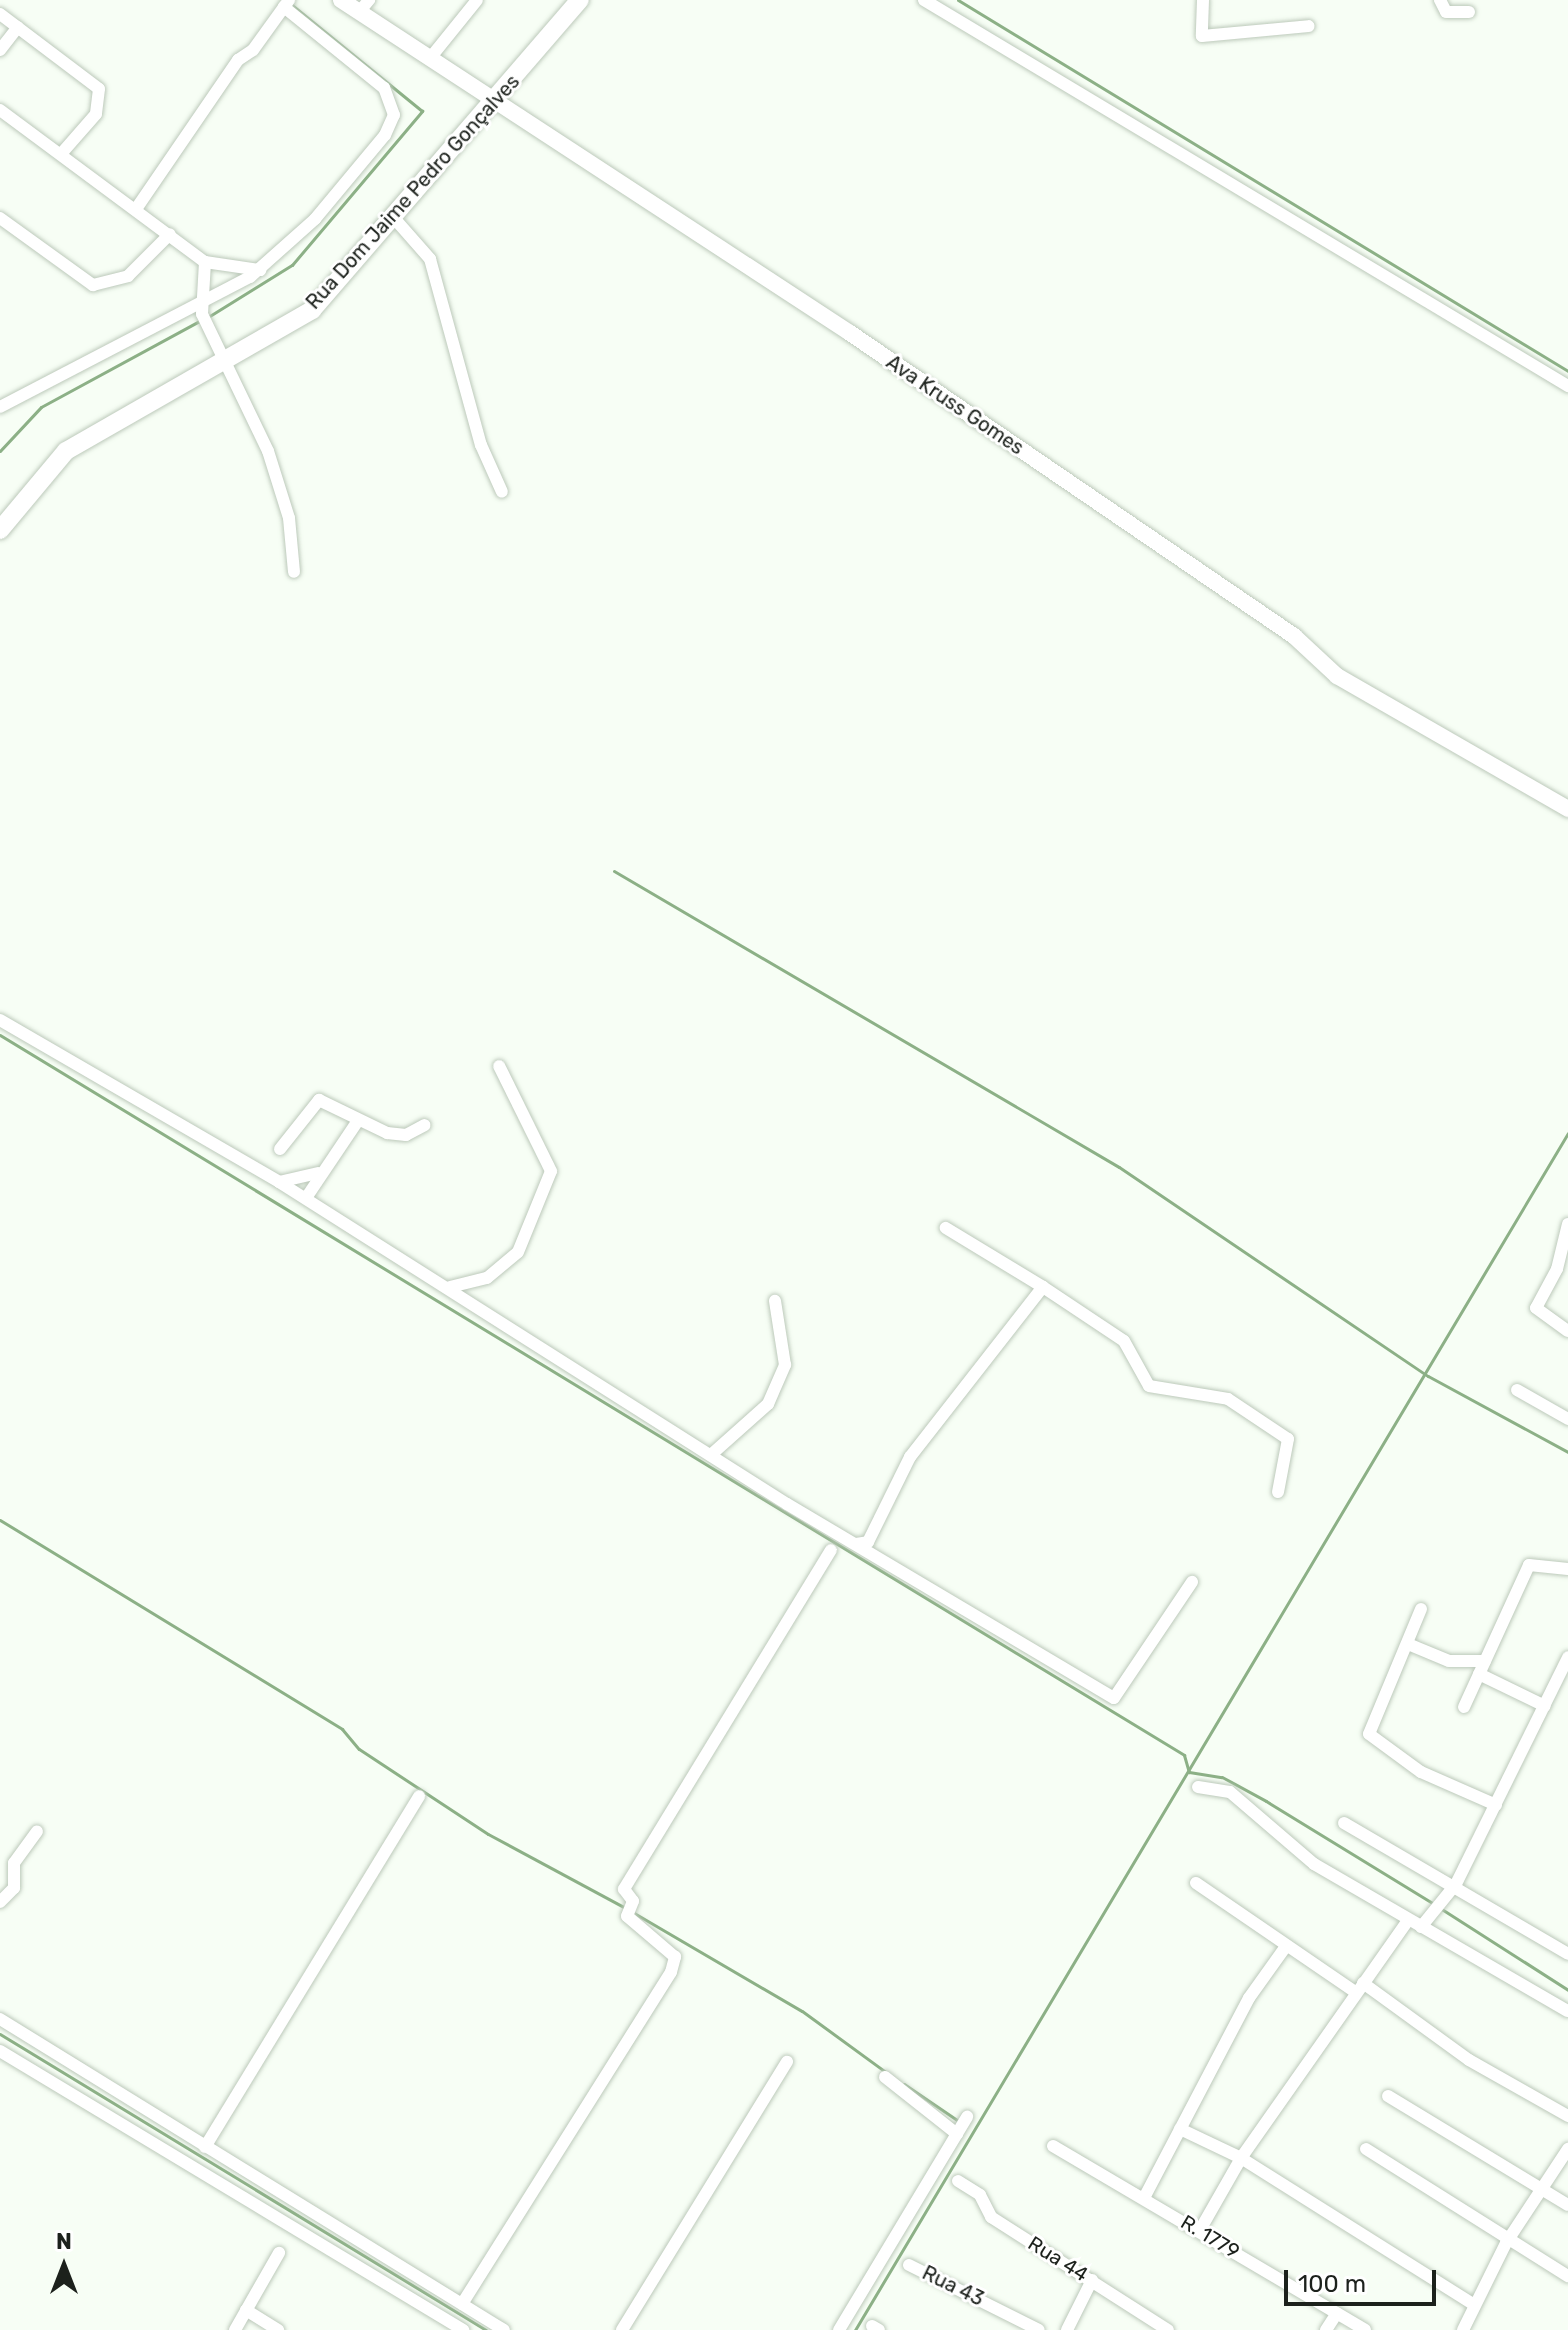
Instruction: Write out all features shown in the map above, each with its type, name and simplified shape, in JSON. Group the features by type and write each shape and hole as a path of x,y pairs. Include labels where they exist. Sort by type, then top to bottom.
{"main road":[{"name":"Rua Dom Jaime Pedro Gonçalves","path":"0,530 66,451 312,310 580,0"}],"street":[{"name":"Ava Kruss Gomes","path":"341,0 364,6 431,57 1294,636 1337,676 1568,809"},
{"path":"431,57 477,0"},
{"path":"924,0 1568,386"},
{"path":"1203,0 1202,36 1309,26"},
{"path":"1440,0 1446,12 1469,12"},
{"path":"0,407 124,337 202,309 260,270 352,179 394,115 366,67 286,4 235,63 136,209"},
{"path":"0,14 99,89 96,114 61,154"},
{"path":"0,50 18,27"},
{"path":"0,110 205,262 260,270"},
{"path":"0,218 93,285 128,276 170,234"},
{"path":"394,218 427,250 481,445 502,492"},
{"path":"205,262 202,309 276,475 294,572"},
{"path":"0,1020 306,1198 450,1287 478,1313 1114,1698 1192,1582"},
{"path":"450,1287 487,1278 518,1252 551,1171 499,1066"},
{"path":"280,1149 319,1100 357,1122 398,1135 425,1125"},
{"path":"306,1198 357,1122"},
{"path":"279,1182 322,1173"},
{"path":"1568,1224 1557,1269 1536,1308 1568,1331"},
{"path":"946,1228 1124,1341 1149,1386 1228,1399 1288,1439 1278,1492"},
{"path":"856,1544 868,1542 910,1457 1043,1287"},
{"path":"713,1453 768,1404 785,1365 775,1301"},
{"path":"1517,1390 1568,1419"},
{"path":"462,2304 671,1972 675,1957 627,1916 633,1901 624,1889 831,1550"},
{"path":"1464,1707 1529,1565 1568,1569"},
{"path":"1421,1609 1369,1734 1421,1772 1496,1805"},
{"path":"1408,1644 1449,1661 1485,1661"},
{"path":"1421,1927 1442,1907 1456,1884 1568,1657"},
{"path":"1479,1674 1545,1706"},
{"path":"1198,1787 1230,1792 1299,1853 1408,1920 1568,2011"},
{"path":"205,2147 419,1796"},
{"path":"1344,1823 1456,1884 1568,1954"},
{"path":"0,1902 14,1888 14,1863 37,1831"},
{"path":"1196,1883 1284,1949 1358,1987 1469,2060 1568,2116"},
{"path":"1200,2230 1241,2158 1358,1987 1408,1920"},
{"path":"1144,2198 1249,1998 1284,1949"},
{"path":"0,2019 504,2330"},
{"path":"0,2051 463,2330"},
{"path":"622,2330 787,2062"},
{"path":"839,2330 962,2127 885,2077"},
{"path":"1388,2096 1568,2205"},
{"path":"1180,2129 1241,2158 1474,2305"},
{"name":"R. 1779","path":"1053,2146 1365,2330"},
{"path":"1366,2149 1506,2243 1568,2276"},
{"path":"1463,2330 1506,2243 1568,2149"},
{"name":"Rua 44","path":"958,2181 980,2195 991,2217 1168,2330"},
{"path":"235,2330 279,2253"},
{"name":"Rua 43","path":"909,2265 1039,2330"},
{"path":"1067,2330 1092,2280"},
{"path":"246,2310 278,2330"},
{"path":"1326,2330 1337,2313"}],"waterway":[{"path":"958,0 1568,371"},
{"path":"208,317 292,265 422,111 292,5"},
{"path":"0,451 41,407 201,320"},
{"path":"614,871 1119,1167 1428,1376 1568,1452"},
{"path":"0,1035 1184,1755 1189,1772 1222,1777 1434,1904"},
{"path":"855,2330 1568,1133"},
{"path":"0,1520 342,1729 359,1749 488,1834 627,1909"},
{"path":"1440,1908 1568,1990"},
{"path":"634,1913 802,2011 887,2073"},
{"path":"0,2034 486,2330"},
{"path":"904,2084 960,2122"}]}
